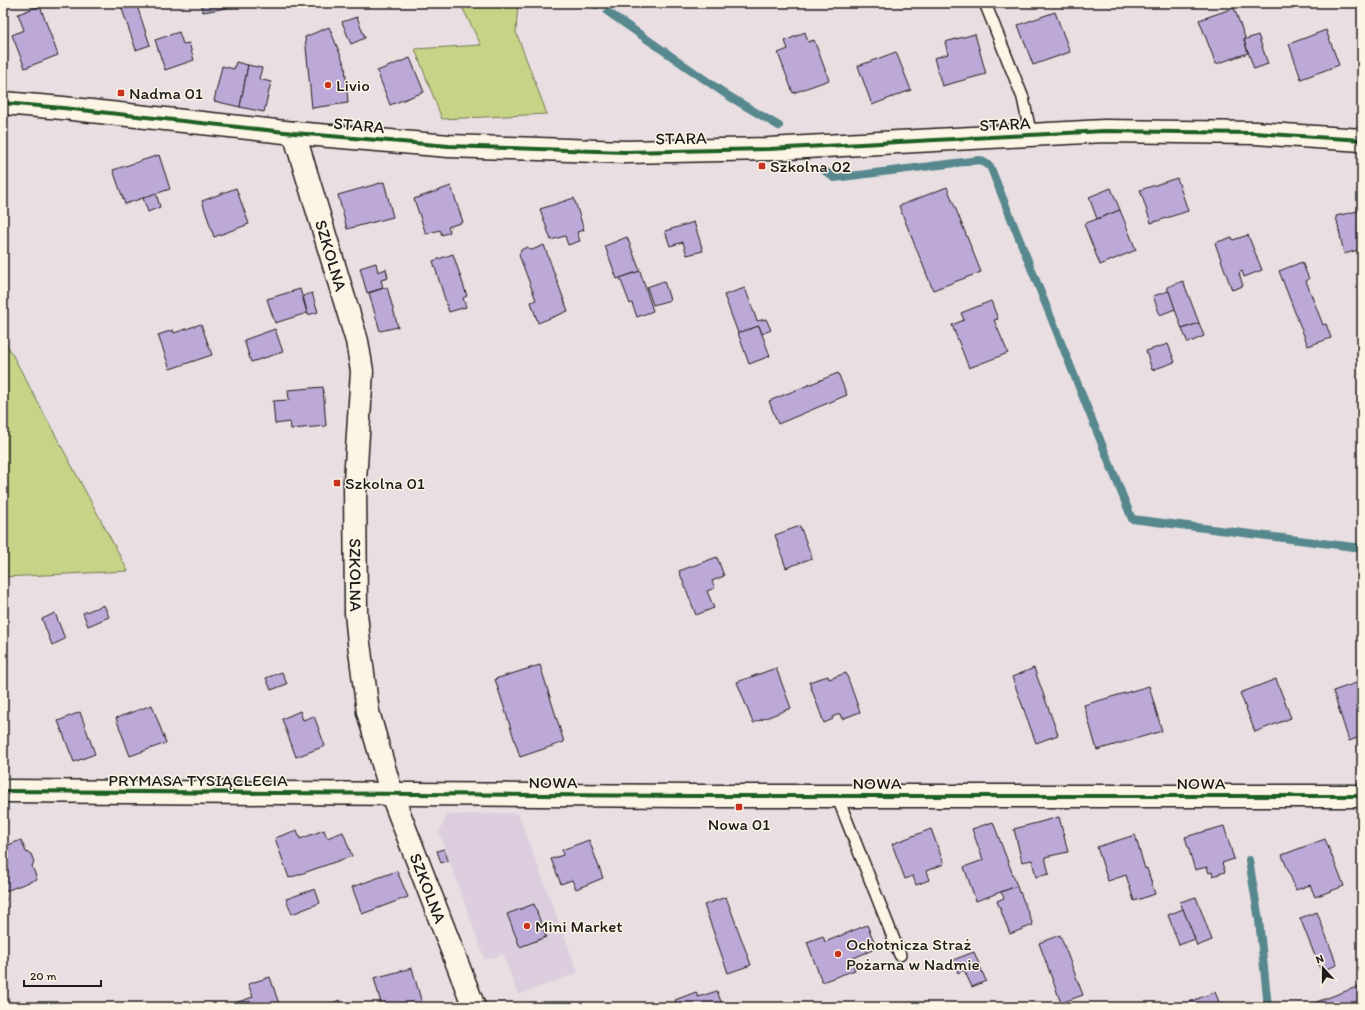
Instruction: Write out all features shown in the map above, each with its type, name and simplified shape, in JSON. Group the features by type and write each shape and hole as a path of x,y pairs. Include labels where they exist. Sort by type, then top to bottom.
{"street":[{"name":"STARA","path":"3,102 294,133 449,146 625,152 769,149 1112,131 1255,133 1362,140"},
{"name":"SZKOLNA","path":"294,133 357,341 362,371 355,481 356,613 368,712 392,794 474,1007"},
{"name":"PRYMASA TYSIĄCLECIA","path":"3,791 392,794"},
{"name":"NOWA","path":"392,794 1362,796"}],"lane":[{"path":"985,3 1023,98 1031,136"},
{"path":"837,796 900,955"}],"shaded area":[{"path":"518,813 578,973 518,995 503,954 485,960 439,832 447,815"}],"green space":[{"path":"460,3 518,3 516,32 547,114 442,119 415,49 481,45"},
{"path":"3,337 128,571 3,577"}],"building":[{"path":"128,3 136,3 150,45 136,50 121,6"},
{"path":"201,3 231,3 232,7 203,12"},
{"path":"40,6 58,55 25,68 12,35 24,30 18,14"},
{"path":"1234,8 1246,40 1244,40 1248,53 1216,64 1199,20"},
{"path":"1055,12 1070,52 1033,65 1018,25"},
{"path":"357,17 365,38 351,44 342,22"},
{"name":"Livio","path":"329,27 345,66 348,103 312,108 305,37"},
{"path":"1326,30 1339,65 1301,79 1289,44"},
{"path":"179,32 183,44 189,43 194,60 165,70 155,40"},
{"path":"805,32 808,42 814,40 829,80 793,93 778,53 788,49 785,41"},
{"path":"975,34 986,74 942,86 934,58 948,54 945,42"},
{"path":"1258,35 1268,64 1254,69 1244,40"},
{"path":"896,52 911,90 872,105 858,66"},
{"path":"410,58 424,92 390,105 377,71"},
{"path":"236,62 248,65 240,107 214,101 222,66 234,69"},
{"path":"248,65 262,68 259,79 271,82 264,112 240,107"},
{"path":"159,155 170,189 125,204 113,170"},
{"path":"1177,178 1188,211 1151,223 1140,190"},
{"path":"384,182 393,217 347,229 338,195"},
{"path":"451,186 463,222 448,227 450,232 442,235 440,230 426,234 414,199"},
{"path":"947,187 981,272 933,290 899,206"},
{"path":"236,188 249,224 214,237 202,201"},
{"path":"1111,188 1120,210 1097,219 1089,197"},
{"path":"156,193 160,207 148,212 143,198"},
{"path":"574,198 584,230 577,232 580,241 568,245 565,236 551,240 540,209"},
{"path":"1120,210 1136,250 1100,265 1084,224"},
{"path":"1362,210 1361,262 1358,250 1344,254 1336,216"},
{"path":"694,222 703,251 687,255 683,242 670,246 665,231"},
{"path":"1248,235 1262,270 1244,277 1242,271 1239,273 1243,286 1232,290 1215,243 1232,237 1233,240"},
{"path":"627,237 640,271 617,279 605,246"},
{"path":"544,245 568,311 538,323 531,302 536,300 519,255 521,250 527,247 532,250"},
{"path":"453,254 467,296 463,298 466,307 449,312 433,261"},
{"path":"1302,262 1309,279 1306,281 1323,325 1326,324 1331,338 1308,346 1279,271"},
{"path":"376,263 378,272 386,269 388,278 381,280 383,288 367,293 360,268"},
{"path":"640,271 653,311 637,317 632,303 630,304 620,278"},
{"path":"664,281 670,300 653,305 647,287"},
{"path":"1183,281 1199,323 1182,329 1167,287"},
{"path":"387,287 398,327 380,331 369,293"},
{"path":"745,288 757,321 766,319 771,330 762,334 759,326 738,333 724,295"},
{"path":"300,289 307,313 275,323 267,299"},
{"path":"1169,291 1175,309 1160,315 1153,296"},
{"path":"312,293 318,312 308,315 303,296"},
{"path":"991,301 998,319 994,320 1008,353 969,368 952,325 964,320 961,313"},
{"path":"1199,323 1204,336 1188,343 1182,329"},
{"path":"201,324 212,355 170,369 158,335 173,330 174,333"},
{"path":"759,326 770,356 749,364 738,333"},
{"path":"275,329 283,352 251,362 244,340"},
{"path":"1168,344 1175,362 1152,370 1146,351"},
{"path":"838,373 847,395 778,424 769,401"},
{"path":"323,387 326,426 291,429 290,422 275,424 273,401 289,400 288,390"},
{"path":"800,526 812,558 786,568 775,535"},
{"path":"717,557 724,576 712,581 715,588 707,591 714,608 696,615 679,571"},
{"path":"104,605 109,617 88,626 83,613"},
{"path":"55,613 65,639 52,645 42,619"},
{"path":"540,665 564,742 520,757 495,679"},
{"path":"776,668 791,708 753,723 737,682"},
{"path":"1034,668 1058,735 1036,743 1012,677"},
{"path":"282,672 287,684 271,690 266,678"},
{"path":"846,673 860,712 842,719 840,714 832,717 833,719 824,723 809,682 828,676 829,679"},
{"path":"1276,679 1291,718 1255,732 1240,693"},
{"path":"1362,681 1362,736 1349,741 1333,691"},
{"path":"1149,686 1162,731 1097,750 1084,705"},
{"path":"152,705 166,743 130,756 116,718"},
{"path":"300,711 303,720 314,716 325,746 296,757 282,719"},
{"path":"80,712 95,754 74,762 58,721"},
{"path":"1059,817 1068,852 1045,857 1049,874 1036,877 1032,860 1022,862 1014,829"},
{"path":"993,822 1017,886 976,901 964,867 983,860 972,829"},
{"path":"1224,826 1234,859 1222,863 1225,872 1213,876 1212,872 1209,873 1207,867 1195,870 1185,837"},
{"path":"931,829 944,864 926,871 929,880 916,885 913,876 905,879 892,844"},
{"path":"297,830 300,839 324,830 327,838 343,832 352,856 289,878 275,838"},
{"path":"1135,835 1145,869 1147,868 1155,894 1134,901 1126,875 1108,881 1097,847"},
{"path":"1325,839 1344,886 1315,897 1310,885 1296,890 1282,855"},
{"path":"21,840 26,852 31,854 34,862 32,866 37,879 3,892 3,847"},
{"path":"589,840 603,878 576,889 572,880 561,884 551,859 563,855 562,850"},
{"path":"444,849 448,860 441,863 437,851"},
{"path":"397,871 408,897 362,914 352,887"},
{"path":"1017,886 1033,925 1010,934 997,901 1004,898 1001,892"},
{"path":"315,889 320,903 292,914 286,899"},
{"path":"3,892 6,900 3,901"},
{"path":"726,897 751,965 728,973 704,905"},
{"path":"1196,897 1212,940 1197,946 1180,902"},
{"name":"Mini Market","path":"534,904 546,937 520,947 507,914"},
{"path":"1183,909 1195,939 1179,945 1168,915"},
{"path":"1317,912 1337,965 1321,971 1300,918"},
{"name":"Ochotnicza Straż Pożarna w Nadmie","path":"867,925 877,948 851,959 855,970 822,982 807,942 823,936 825,942"},
{"path":"1060,935 1083,995 1061,1003 1039,943"},
{"path":"974,952 986,981 972,987 964,970 958,973 953,960"},
{"path":"412,968 423,1007 382,1007 374,978"},
{"path":"270,977 280,1007 223,1007 253,997 248,984"},
{"path":"1362,985 1362,1007 1306,1006"},
{"path":"717,991 723,1007 673,1007 677,1006 675,1000 696,992 698,997"},
{"path":"1215,992 1221,1007 1176,1007"},
{"path":"340,1000 343,1007 325,1006"}],"waterway":[{"path":"608,12 727,95 779,126"},
{"path":"825,171 834,178 980,160 990,166 1132,519 1362,548"},
{"path":"1249,860 1259,920 1268,1007"}],"cycle path":[{"path":"3,103 294,133 449,146 625,152 769,149 1104,131 1255,133 1362,140"},
{"path":"3,791 691,796 1362,796"}],"place":[{"name":"Livio","path":"328,85"},
{"name":"Nadma 01","path":"121,93"},
{"name":"Szkolna 02","path":"762,166"},
{"name":"Szkolna 01","path":"337,483"},
{"name":"Nowa 01","path":"739,807"},
{"name":"Mini Market","path":"527,926"},
{"name":"Ochotnicza Straż Pożarna w Nadmie","path":"838,954"}]}
